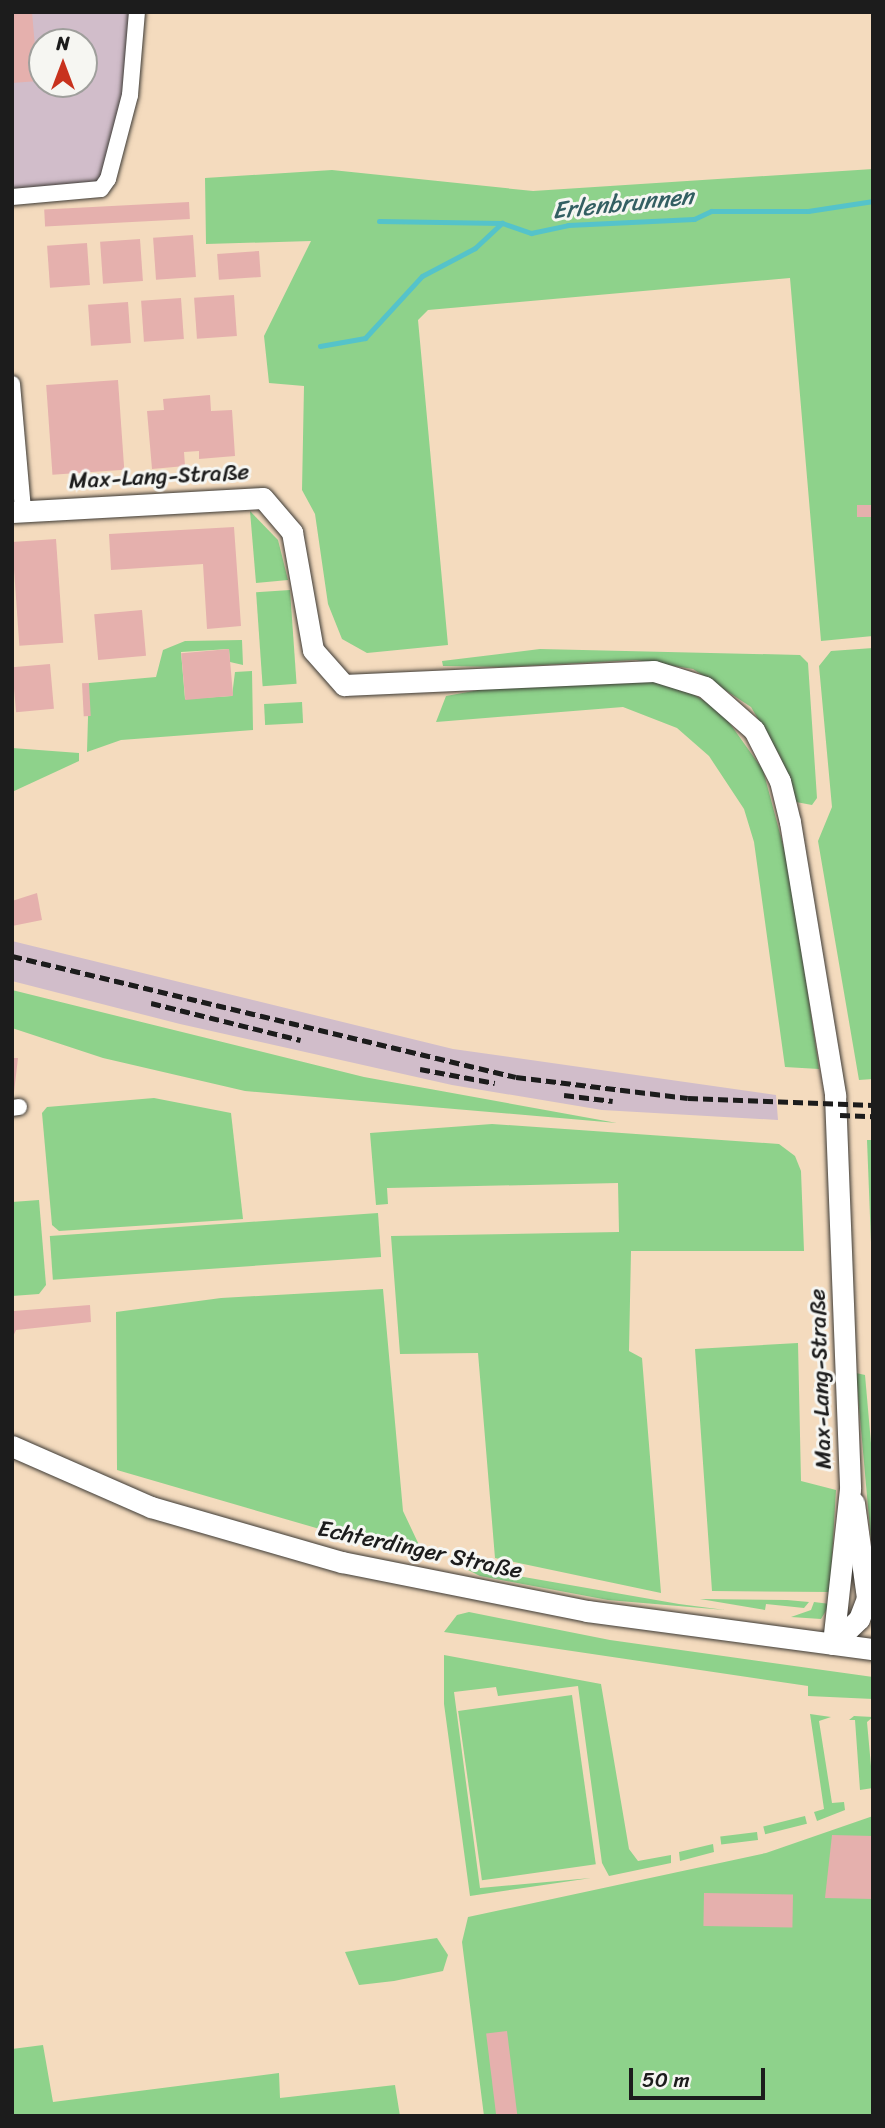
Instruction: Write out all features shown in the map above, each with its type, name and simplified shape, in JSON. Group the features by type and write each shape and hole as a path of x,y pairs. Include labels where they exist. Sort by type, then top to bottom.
{"main road":[{"name":"Max-Lang-Straße","path":"18,511 263,498 292,532 307,635 319,663 344,685 385,687 646,670 688,678 742,713 780,781 807,905 835,1095 844,1267 850,1489 833,1644"},
{"name":"Echterdinger Straße","path":"12,1446 151,1507 296,1551 587,1611 873,1649"},
{"name":"Max-Lang-Straße","path":"833,1644 859,1619 870,1604 850,1489"}],"street":[{"path":"12,197 101,189 108,179 130,94 137,12"},
{"path":"12,384 18,511"}],"shaded area":[{"path":"12,12 137,12 136,43 101,189 12,197"},
{"path":"12,941 453,1049 776,1095 778,1120 602,1110 452,1085 180,1024 12,981"}],"green space":[{"path":"873,169 873,636 821,641 790,278 428,310 418,320 448,645 367,653 342,639 328,604 315,514 302,490 304,386 269,383 264,336 311,241 206,244 205,178 332,170 533,191"},
{"path":"250,511 278,540 288,580 256,583"},
{"path":"290,590 297,684 263,686 256,592"},
{"path":"242,640 243,665 230,662 229,649 181,652 185,699 232,696 235,672 252,671 253,730 121,740 87,752 89,683 156,677 163,650 185,641"},
{"path":"873,648 873,1079 859,1080 818,841 832,807 819,666 831,651"},
{"path":"540,649 800,655 808,663 817,798 812,805 796,802 780,756 751,707 693,669 636,660 503,667 443,666 442,661"},
{"path":"651,680 688,691 721,711 763,770 790,871 819,1069 785,1067 754,842 744,809 709,756 677,728 623,707 436,722 446,696 501,686"},
{"path":"302,702 303,723 265,725 264,704"},
{"path":"12,748 79,753 79,761 12,792"},
{"path":"12,990 364,1077 617,1123 245,1091 103,1058 12,1028"},
{"path":"154,1098 231,1113 243,1219 59,1231 52,1225 42,1113 47,1107"},
{"path":"492,1124 779,1144 795,1156 801,1171 804,1251 631,1251 629,1351 642,1358 661,1593 495,1558 478,1353 400,1354 391,1236 619,1232 618,1183 387,1188 388,1204 376,1205 370,1133"},
{"path":"867,1140 873,1140 873,1294"},
{"path":"39,1200 46,1285 39,1294 12,1296 12,1202"},
{"path":"378,1213 381,1257 53,1280 50,1236"},
{"path":"383,1289 403,1511 420,1547 378,1546 117,1470 116,1312 221,1298"},
{"path":"798,1343 801,1481 836,1490 830,1592 712,1591 695,1349"},
{"path":"856,1373 865,1375 873,1466 873,1563"},
{"path":"460,1566 725,1610 608,1600 480,1576"},
{"path":"700,1599 809,1602 804,1608 766,1604 765,1610"},
{"path":"814,1602 830,1604 821,1619 791,1617 811,1610"},
{"path":"469,1612 610,1640 873,1677 873,1699 808,1696 808,1686 444,1632 457,1615"},
{"path":"444,1655 601,1684 629,1849 638,1861 671,1855 671,1863 609,1876 602,1863 578,1686 498,1696 496,1687 454,1692 480,1888 591,1878 470,1896 444,1704"},
{"path":"572,1695 596,1864 482,1880 458,1711"},
{"path":"810,1714 831,1717 819,1721 832,1803 844,1802 845,1810 817,1821 814,1812 824,1809"},
{"path":"854,1716 873,1717 867,1722 873,1788 860,1790 855,1720 849,1720"},
{"path":"805,1816 807,1824 765,1834 763,1826"},
{"path":"873,1816 873,2116 484,2116 462,1942 468,1917 766,1853"},
{"path":"757,1832 758,1840 721,1844 720,1837"},
{"path":"713,1844 714,1852 680,1861 679,1852"},
{"path":"437,1938 448,1955 443,1971 394,1981 359,1985 345,1952"},
{"path":"43,2045 53,2102 279,2073 280,2098 395,2085 400,2116 12,2116 12,2049"}],"building":[{"path":"12,12 32,12 33,28 28,28 28,82 12,83"},
{"path":"189,202 190,219 45,227 44,210"},
{"path":"193,235 196,277 156,280 153,238"},
{"path":"140,239 143,281 103,284 100,242"},
{"path":"87,243 90,285 50,288 47,246"},
{"path":"259,251 261,277 219,280 217,254"},
{"path":"234,295 237,336 197,339 194,298"},
{"path":"181,298 184,339 144,342 141,301"},
{"path":"128,302 131,343 91,346 88,305"},
{"path":"118,380 124,470 52,475 46,385"},
{"path":"210,395 211,411 232,410 235,456 199,459 199,451 184,452 185,466 152,469 147,411 164,410 163,399"},
{"path":"857,505 873,505 873,517 857,517"},
{"path":"234,527 241,626 207,629 203,564 111,570 109,534"},
{"path":"56,539 63,643 19,646 12,542"},
{"path":"142,610 146,656 98,660 94,614"},
{"path":"229,649 233,696 185,700 181,653"},
{"path":"50,664 54,709 16,712 12,667"},
{"path":"82,683 89,683 91,716 84,716"},
{"path":"37,893 42,920 12,926 12,901"},
{"path":"12,1058 18,1058 14,1092 12,1092"},
{"path":"90,1305 91,1322 16,1330 12,1339 14,1311"},
{"path":"832,1835 873,1836 873,1899 825,1898"},
{"path":"704,1893 793,1895 792,1928 703,1926"},
{"path":"507,2031 517,2116 496,2116 486,2034"}],"waterway":[{"name":"Erlenbrunnen","path":"379,221 502,223 531,233 568,225 694,219 711,211 808,211 873,201"},
{"path":"320,346 365,338 422,276 475,248 502,223"}],"railway":[{"path":"12,956 516,1077 688,1098 873,1105"},
{"path":"151,1003 301,1040"},
{"path":"420,1069 495,1083"},
{"path":"564,1095 613,1101"},
{"path":"840,1115 873,1116"}]}
